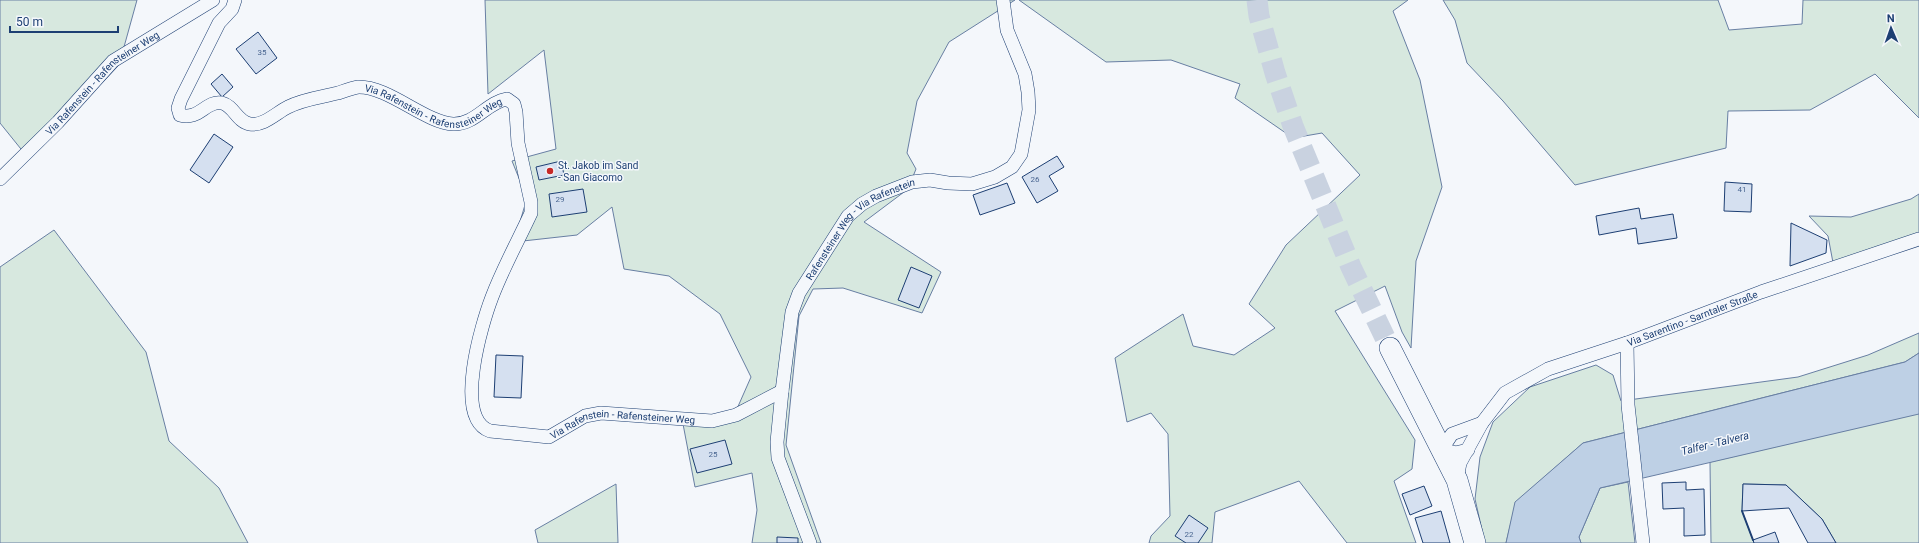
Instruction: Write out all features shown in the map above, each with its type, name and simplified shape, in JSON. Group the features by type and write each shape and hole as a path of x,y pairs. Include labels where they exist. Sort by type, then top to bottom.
{"main road":[{"path":"1390,348 1427,421 1447,441 1456,480 1475,543"}],"street":[{"name":"Via Rafenstein - Rafensteiner Weg","path":"0,178 58,122 113,61 213,0"},
{"name":"Via Rafenstein - Rafensteiner Weg","path":"235,0 232,9 219,23 180,99 178,108 180,115 187,117 193,116 210,105 221,103 227,105 242,122 258,124 289,106 358,87 370,89 406,104 441,122 454,124 467,122 497,100 507,98 514,104 518,143 531,202 531,213 497,284 481,332 471,397 476,418 484,429 490,431 549,437 585,416 601,413 712,421 736,415 782,390"},
{"name":"Rafensteiner Weg - Via Rafenstein","path":"810,543 778,458 777,442 792,312 799,293 848,216 862,204 876,196 912,182 930,180 948,183 972,184 995,177 1012,167 1021,154 1029,110 1028,92 1025,74 1008,30 1003,0"},
{"name":"Via Sarentino - Sarntaler Straße","path":"1456,480 1460,463 1482,423 1504,393 1548,369 1627,343 1761,292 1919,239"},
{"path":"1627,343 1628,405 1643,543"},
{"path":"1468,450 1455,453 1447,441 1482,423"}],"shaded area":[{"path":"0,0 137,0 119,65 29,159 0,123"},
{"path":"485,0 1015,0 949,42 917,101 907,153 916,169 908,189 864,222 941,272 922,313 843,288 813,289 799,316 786,445 821,543 752,543 757,510 752,473 695,487 683,424 736,411 751,377 720,314 669,276 624,269 612,207 577,235 514,242 527,198 512,161 556,149 544,50 488,94"},
{"path":"1019,0 1408,0 1393,11 1420,80 1442,187 1416,261 1411,348 1402,332 1385,286 1335,311 1415,440 1412,469 1394,481 1416,543 1347,543 1299,481 1215,512 1212,543 1149,543 1151,536 1170,516 1168,434 1151,413 1127,422 1115,358 1183,314 1193,346 1234,355 1275,328 1249,304 1286,245 1360,175 1322,133 1293,138 1235,98 1240,84 1171,60 1106,62"},
{"path":"1443,0 1718,0 1729,30 1802,24 1803,0 1919,0 1919,118 1875,74 1810,110 1728,111 1726,148 1575,185 1503,101 1467,63 1455,20"},
{"path":"1919,194 1919,239 1834,268 1828,236 1809,216 1851,217 1911,199"},
{"path":"54,230 146,352 169,441 219,488 248,543 0,543 0,267"},
{"path":"1919,333 1919,353 1905,362 1583,443 1516,502 1506,543 1485,543 1475,499 1480,457 1493,422 1530,387 1596,365 1613,375 1621,401 1798,377 1868,355"},
{"path":"1919,413 1919,543 1836,543 1822,519 1786,485 1743,484 1742,511 1754,543 1711,543 1710,462"},
{"path":"1628,482 1635,543 1581,543 1579,537 1600,488"},
{"path":"616,484 618,543 538,543 535,530"}],"water":[{"name":"Talfer - Talvera","path":"1919,353 1919,414 1600,488 1579,537 1581,543 1506,543 1515,502 1583,443 1905,362"}],"building":[{"path":"258,32 277,58 256,74 236,49"},
{"path":"222,74 233,87 222,97 211,84"},
{"path":"214,134 233,147 209,183 190,170"},
{"path":"1057,156 1064,167 1049,176 1058,191 1037,203 1022,177"},
{"name":"St. Jakob im Sand - San Giacomo","path":"561,161 564,175 539,180 536,167"},
{"path":"1725,182 1752,184 1751,212 1724,211"},
{"path":"1007,183 1015,203 980,215 973,195"},
{"path":"583,189 587,212 552,217 549,194"},
{"path":"1639,208 1641,219 1673,214 1677,238 1638,244 1636,228 1599,235 1596,216"},
{"path":"1791,223 1827,240 1826,253 1790,266"},
{"path":"911,267 932,276 919,308 898,300"},
{"path":"496,355 523,356 521,398 494,397"},
{"path":"725,440 732,464 697,473 690,449"},
{"path":"1686,482 1686,490 1704,489 1705,535 1684,536 1684,508 1663,509 1662,483"},
{"path":"1743,484 1786,485 1822,519 1836,543 1808,543 1789,508 1742,511"},
{"path":"1424,486 1432,506 1410,515 1402,494"},
{"path":"1441,511 1450,543 1423,543 1415,518"},
{"path":"1189,515 1208,528 1198,543 1186,543 1175,536"},
{"path":"1775,532 1779,543 1754,543 1753,540"},
{"path":"777,537 798,538 798,543 777,543"}],"tunnel":[{"path":"1257,0 1259,16 1275,73 1293,126 1351,267 1390,348"}],"wall":[{"path":"1742,511 1753,540"}],"place":[{"name":"St. Jakob im Sand - San Giacomo","path":"550,171"}]}
